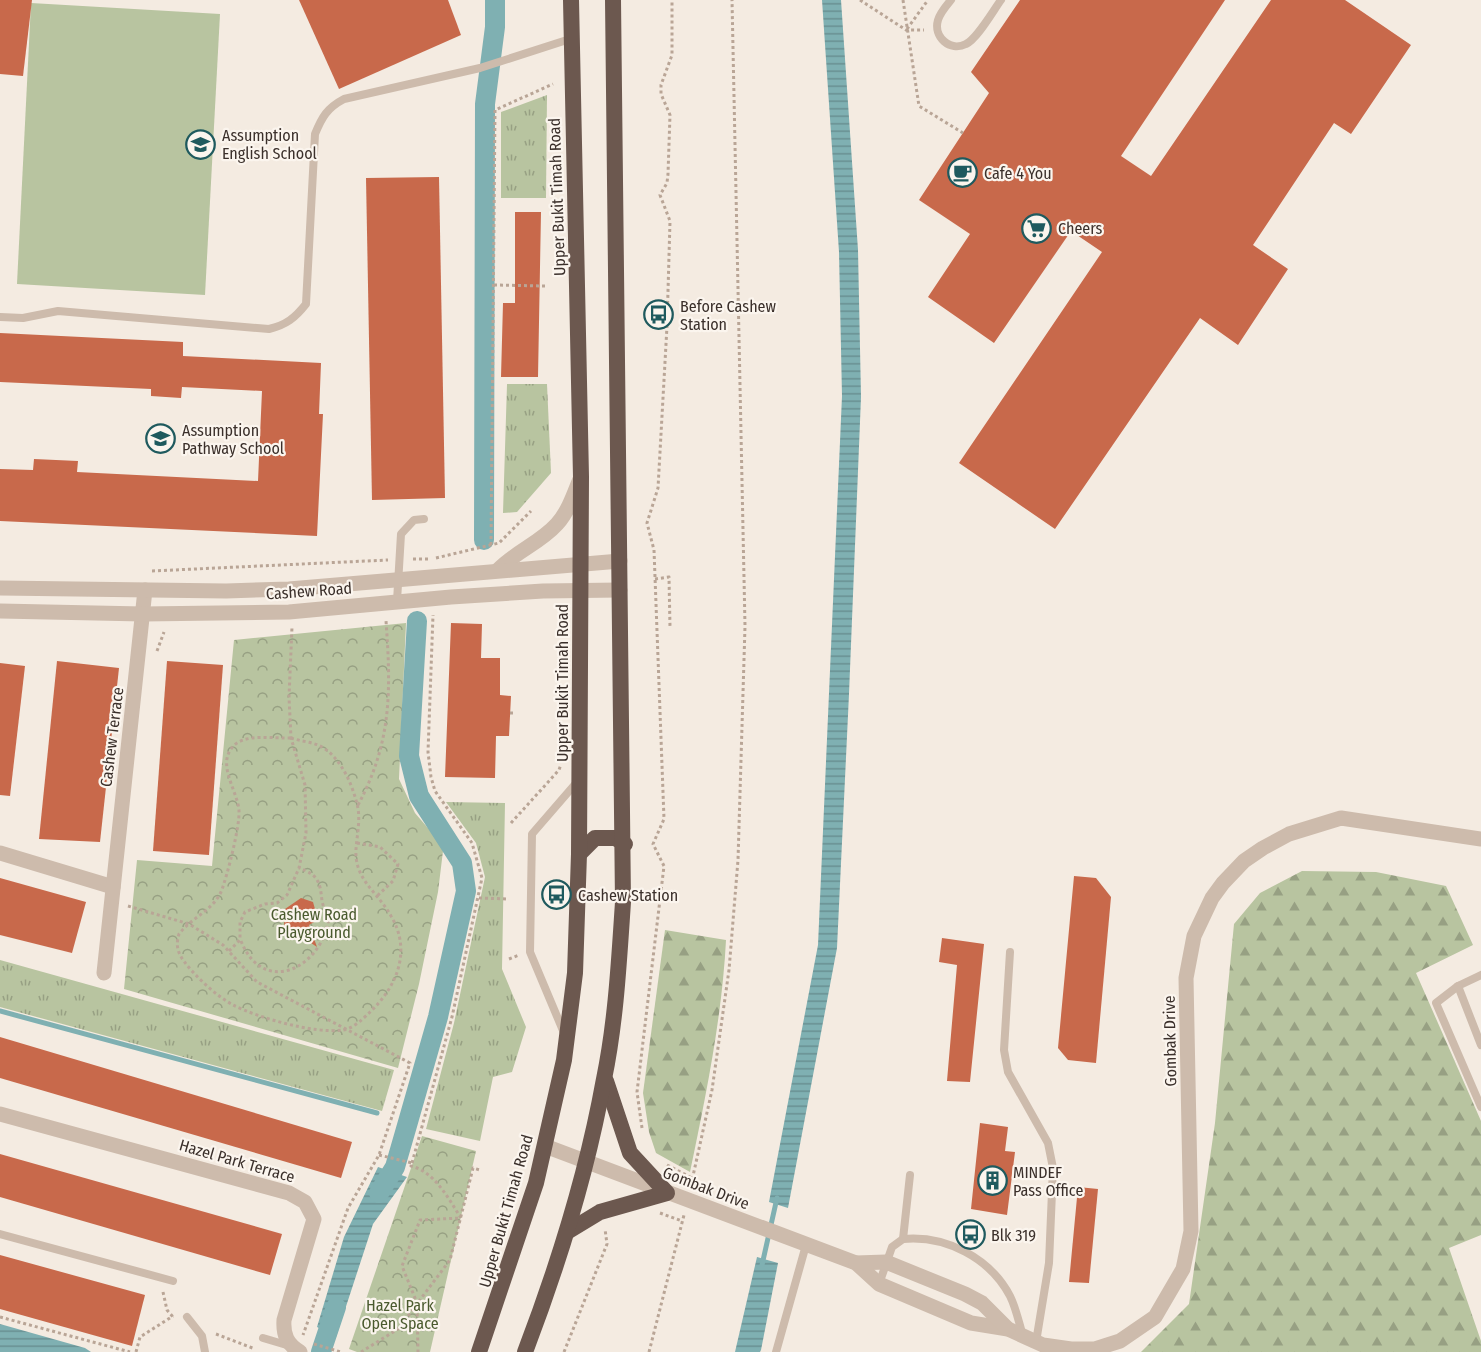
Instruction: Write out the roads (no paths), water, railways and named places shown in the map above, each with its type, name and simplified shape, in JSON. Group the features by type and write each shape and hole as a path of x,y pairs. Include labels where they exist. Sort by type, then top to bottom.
{"highway":[{"name":"Upper Bukit Timah Road","path":"479,1352 504,1282 545,1146 566,1039 575,973 579,854 581,477 570,39 571,0"},
{"path":"525,1352 551,1285 587,1160 605,1077 618,978 625,844 613,0"},
{"path":"579,854 596,838 615,838 625,844"},
{"path":"567,1232 600,1212 667,1193 630,1154 605,1077"}],"street":[{"path":"498,570 510,557 556,526 566,513 581,477"},
{"name":"Cashew Road","path":"0,588 145,591 289,589 620,561"},
{"name":"Cashew Road","path":"0,611 143,614 289,612 451,597 620,590"},
{"name":"Cashew Terrace","path":"104,973 145,591"},
{"name":"Gombak Drive","path":"856,1263 879,1284 971,1323 1008,1329 1030,1340 1071,1351 1095,1348 1120,1341 1129,1335 1155,1317 1183,1269 1191,1231 1186,978 1194,936 1212,898 1244,861 1263,848 1289,834 1341,818 1481,839"},
{"path":"0,853 113,887"},
{"name":"Hazel Park Terrace","path":"0,1114 289,1193 305,1202 314,1219 284,1320 283,1332 298,1348"},
{"name":"Gombak Drive","path":"545,1146 856,1263 886,1262 982,1303 1008,1329"}],"lane":[{"path":"951,0 938,19 937,30 945,43 956,46 966,45 1001,0"},
{"path":"0,317 23,318 58,311 269,329 280,327 295,318 306,304 315,134 322,116 330,106 344,99 480,68 570,39"},
{"path":"396,601 402,532 414,520 424,519"},
{"path":"566,1039 530,952 532,834 579,780"},
{"path":"1010,952 1004,1050 1008,1072 1048,1143 1053,1168 1049,1263 1030,1340"},
{"path":"1481,975 1458,986 1439,999 1437,1008 1481,1107"},
{"path":"1458,986 1481,1045"},
{"path":"903,1239 910,1175"},
{"path":"0,1234 173,1281"},
{"path":"879,1284 892,1247 903,1239 925,1239 961,1249 986,1265 1011,1298 1030,1340"},
{"path":"776,1352 806,1245"},
{"path":"187,1317 202,1336 205,1352"},
{"path":"263,1338 298,1348"}],"water":[{"path":"822,0 841,0 858,250 861,397 837,948 788,1208 769,1202 818,945 842,396 839,252"},
{"path":"378,1167 407,1177 373,1224 336,1337 317,1327 344,1237"},
{"path":"757,1257 778,1263 761,1350 760,1352 735,1352"},
{"path":"0,1324 85,1348 91,1352 0,1352"}],"waterway":[{"path":"484,540 485,104 495,27 495,0"},
{"path":"379,1193 395,1167 408,1122 438,1017 466,891 462,863 419,796 409,756 417,621"},
{"path":"0,1011 377,1113"},
{"path":"762,1265 777,1198"},
{"path":"321,1352 336,1307"}],"place":[{"name":"Assumption English School","path":"201,144"},
{"name":"Cafe 4 You","path":"963,173"},
{"name":"Cheers","path":"1037,228"},
{"name":"Before Cashew Station","path":"659,315"},
{"name":"Assumption Pathway School","path":"161,439"},
{"name":"Cashew Station","path":"557,895"},
{"name":"MINDEF Pass Office","path":"992,1181"},
{"name":"Blk 319","path":"970,1235"}],"park label":[{"name":"Cashew Road Playground","path":"314,923"},
{"name":"Hazel Park Open Space","path":"400,1314"}]}
